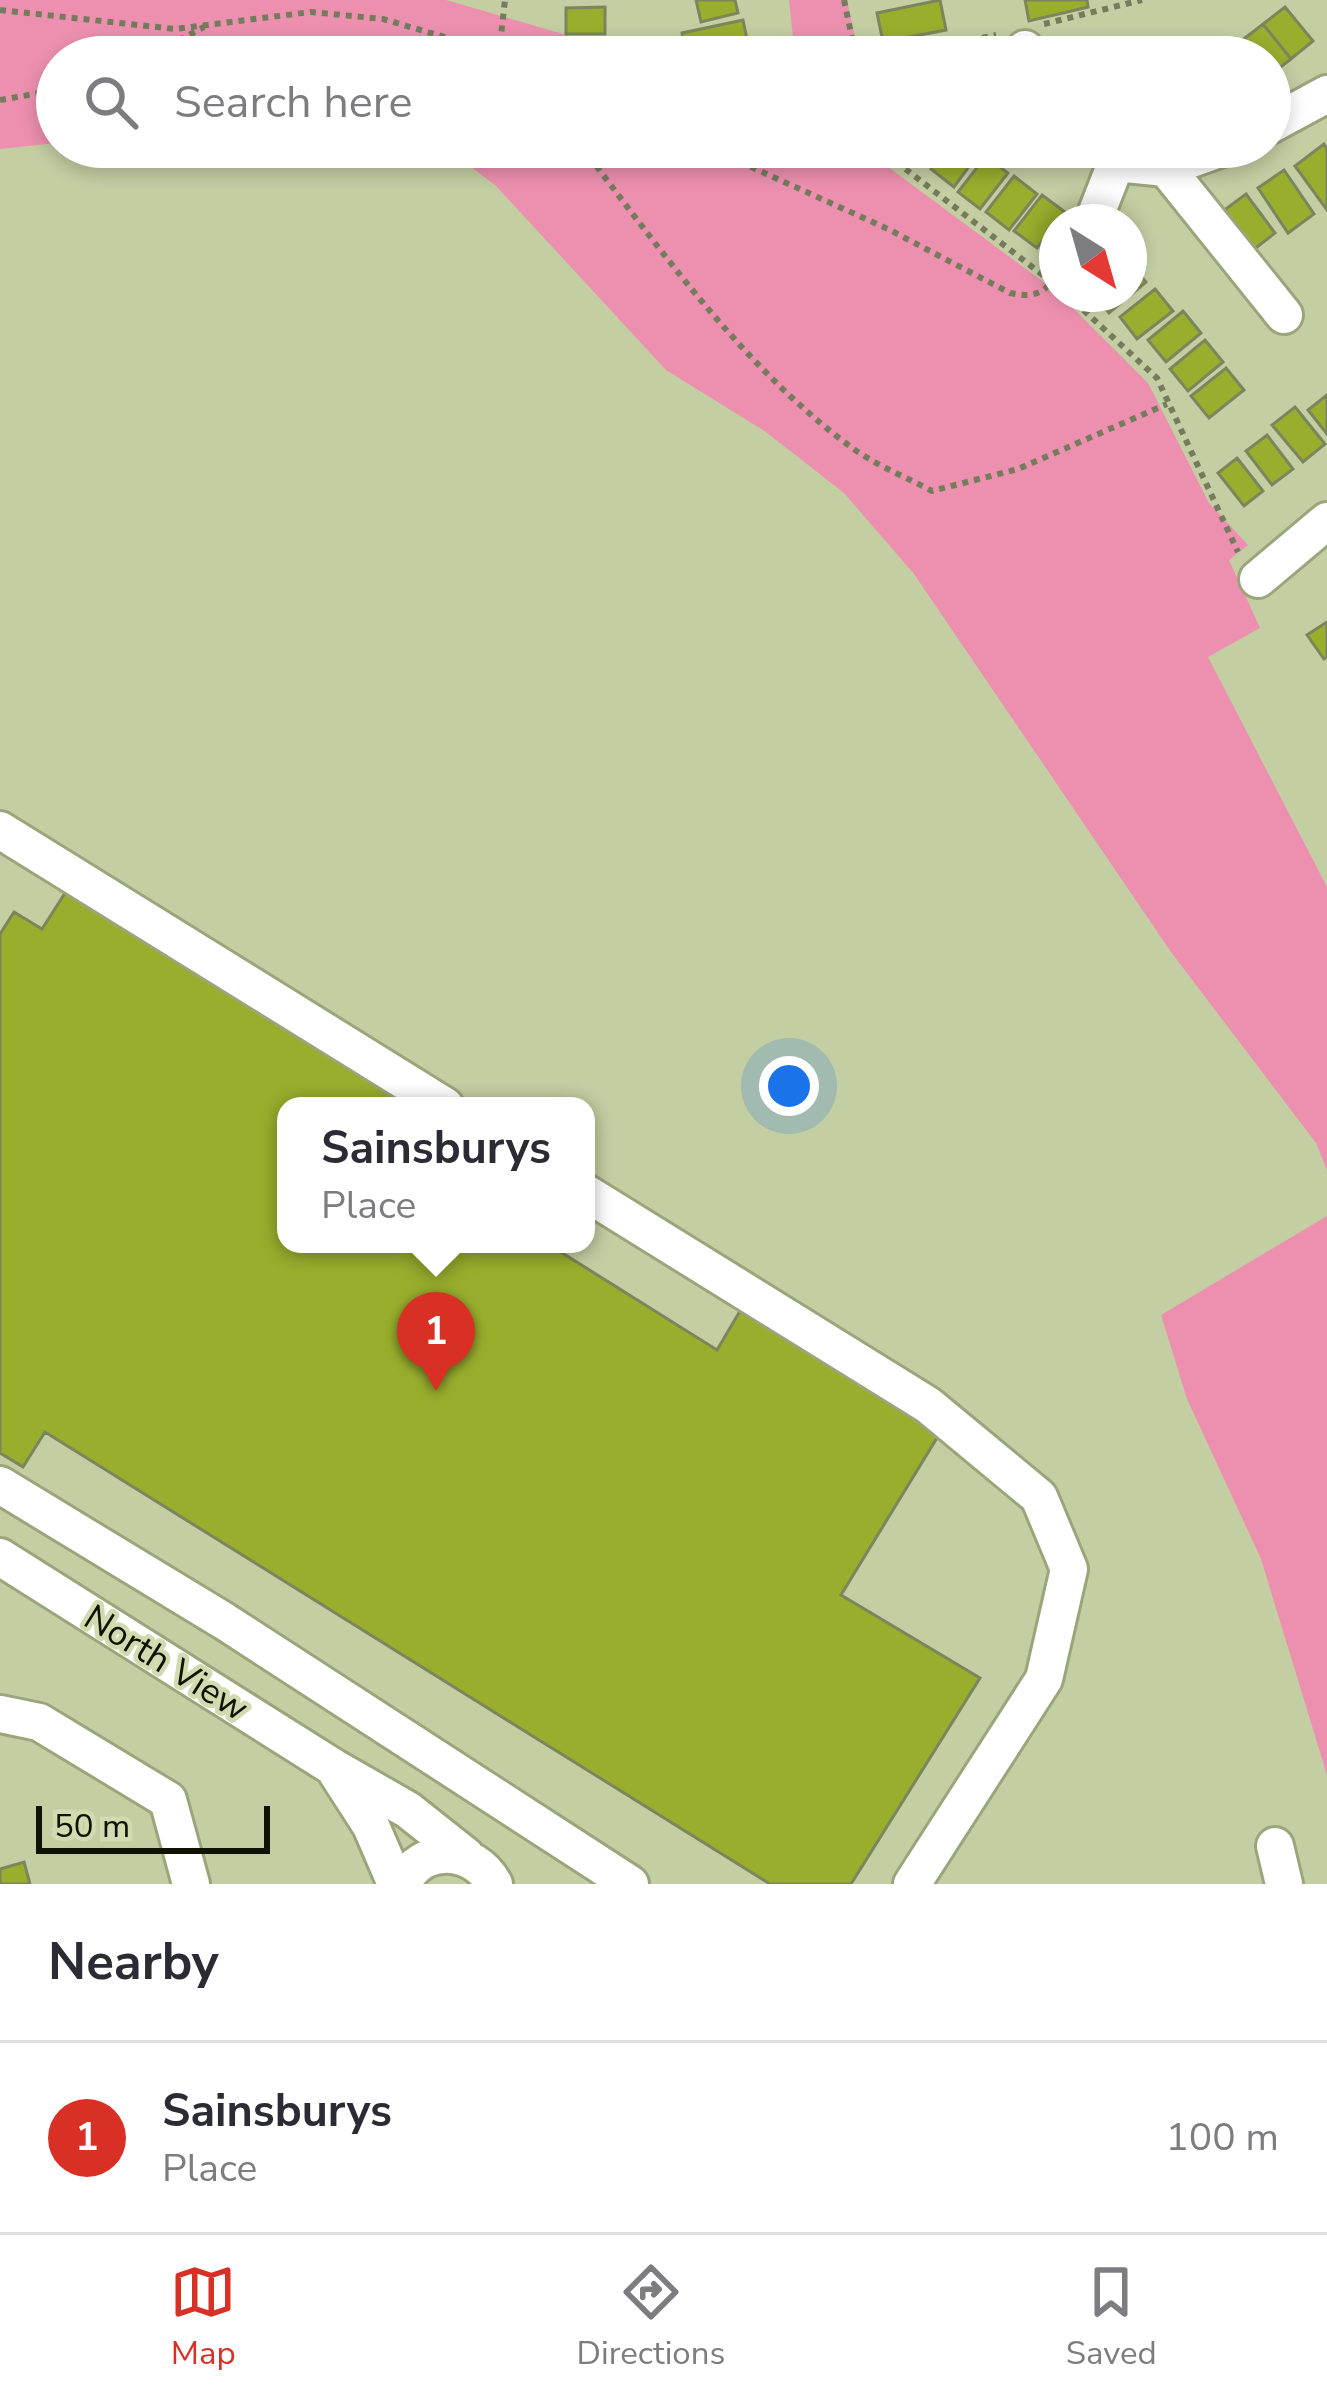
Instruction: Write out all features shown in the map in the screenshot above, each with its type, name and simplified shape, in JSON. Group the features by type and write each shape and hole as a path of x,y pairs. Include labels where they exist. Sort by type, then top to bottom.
{"street":[{"path":"1291,114 1327,94"},
{"path":"1095,204 1099,168"},
{"path":"1166,168 1284,315"},
{"path":"1258,579 1327,521"},
{"path":"0,830 430,1097"},
{"path":"595,1199 928,1405 1039,1498 1069,1569 1044,1679 912,1884"},
{"path":"0,1485 243,1633 630,1884"},
{"name":"North View","path":"0,1557 389,1798 493,1876"},
{"path":"0,1714 39,1722 168,1800 191,1884"},
{"name":"North View","path":"333,1767 371,1826 399,1884"},
{"path":"1275,1846 1284,1884"},
{"path":"399,1884 418,1863 432,1856 493,1876"}],"path":[{"path":"504,36 505,0"},
{"path":"844,0 852,36"},
{"path":"0,10 175,29 311,12 365,17 432,36"},
{"path":"186,36 207,25"},
{"path":"0,100 36,94"},
{"path":"599,168 686,279 770,374 852,448 932,491 1018,470 1167,404"},
{"path":"754,168 1010,293 1028,297 1039,290"},
{"path":"905,168 1039,268"},
{"path":"1086,312 1157,378 1243,561 1258,579"}],"shaded area":[{"path":"0,0 446,0 570,36 36,36 36,145 0,149"},
{"path":"789,0 847,0 855,36 793,36"},
{"path":"472,168 889,168 1039,279 1039,312 1077,312 1148,383 1209,503 1248,545 1229,560 1260,628 1208,657 1327,887 1327,1170 1316,1143 1171,952 914,574 844,493 766,432 666,370 496,186"},
{"path":"1327,1216 1327,1775 1261,1559 1187,1399 1161,1315"}],"building":[{"path":"696,0 735,0 738,13 701,22"},
{"path":"940,0 946,30 882,36 877,13"},
{"path":"1025,0 1087,0 1088,7 1029,21"},
{"path":"605,7 605,34 566,34 566,8"},
{"path":"1285,7 1313,41 1291,59 1291,36 1273,36 1263,24"},
{"path":"743,20 746,36 683,36"},
{"path":"1263,24 1273,36 1247,36"},
{"path":"1324,144 1327,149 1327,210 1295,166"},
{"path":"932,168 968,168 954,187"},
{"path":"977,168 1002,168 1008,173 980,209 958,192"},
{"path":"1284,170 1314,214 1288,233 1258,188"},
{"path":"1014,176 1037,194 1009,230 986,212"},
{"path":"1246,194 1275,233 1248,254 1219,214"},
{"path":"1042,195 1054,204 1039,204 1037,248 1014,231"},
{"path":"1155,289 1173,311 1137,339 1120,317 1126,312 1147,312 1147,295"},
{"path":"1183,311 1201,333 1166,362 1148,340"},
{"path":"1205,340 1223,362 1188,391 1170,369"},
{"path":"1226,368 1244,390 1209,418 1191,396"},
{"path":"1327,395 1327,434 1308,410"},
{"path":"1295,407 1325,444 1303,462 1272,425"},
{"path":"1267,435 1293,469 1272,485 1246,451"},
{"path":"1237,458 1263,491 1244,506 1218,473"},
{"path":"1327,622 1327,657 1324,659 1307,635"},
{"path":"67,890 399,1097 277,1097 277,1253 562,1253 717,1350 740,1311 940,1433 841,1595 980,1678 851,1884 770,1884 45,1432 23,1467 0,1453 0,934 14,912 42,929"},
{"path":"24,1862 30,1884 0,1884 0,1869"}],"place":[{"name":"Sainsburys","path":"436,1391"}]}
